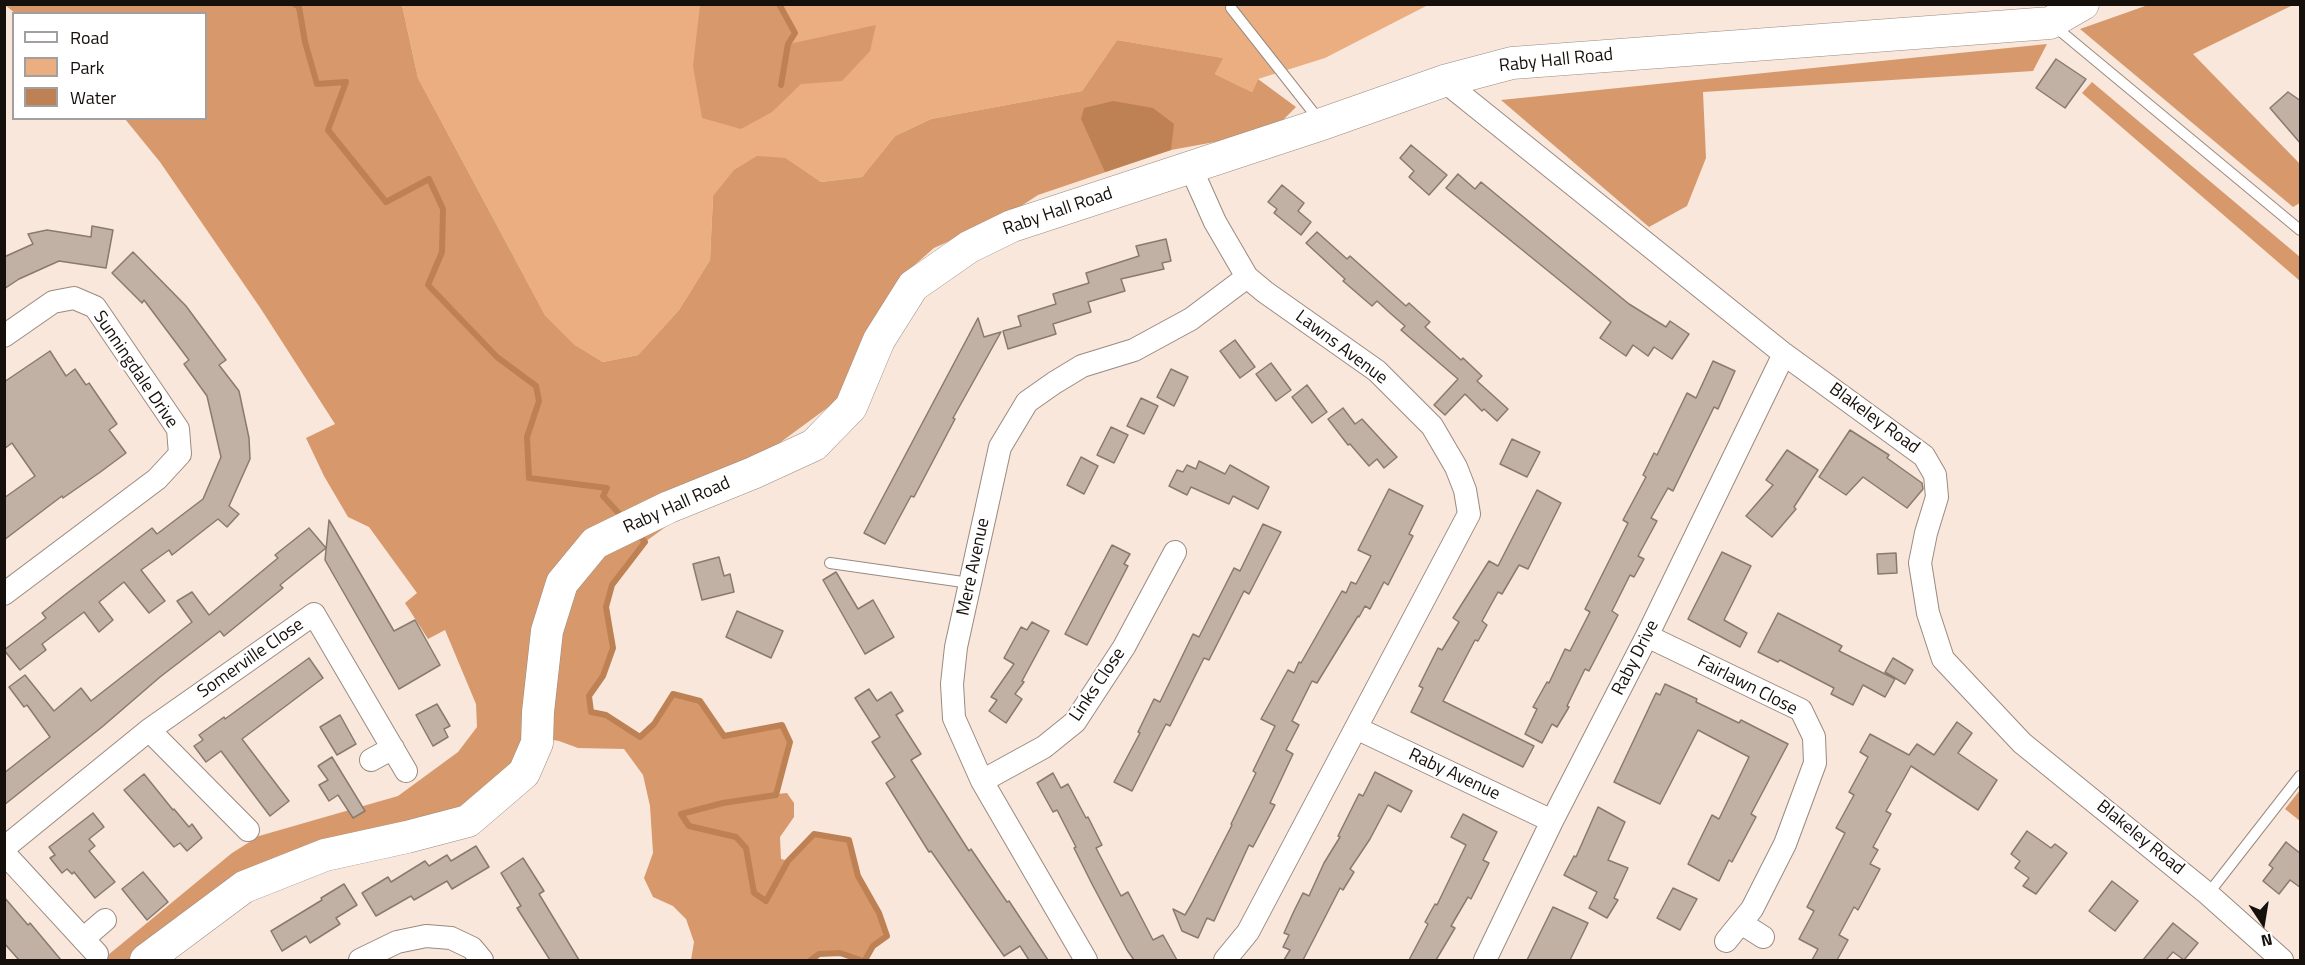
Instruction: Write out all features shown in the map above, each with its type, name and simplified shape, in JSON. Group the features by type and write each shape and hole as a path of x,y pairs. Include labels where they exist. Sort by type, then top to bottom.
{"street":[{"name":"Raby Hall Road","path":"146,960 244,887 325,855 468,821 524,773 537,743 547,631 559,592 562,583 595,543 669,507 814,445 851,407 879,340 913,286 969,248 1012,226 1322,124 1444,81 1512,63 2050,23 2083,4"},
{"name":"Blakeley Road","path":"1444,81 1784,354 1924,456 1935,475 1937,497 1920,563 1928,613 1943,659 2022,743 2208,894 2282,960"},
{"name":"Lawns Avenue","path":"1190,166 1215,222 1247,277 1377,371 1411,404 1432,426 1456,467 1465,490 1469,513 1356,729"},
{"name":"Mere Avenue","path":"1086,960 982,781 954,718 952,684 956,647 1000,447 1028,402 1054,383 1082,366 1134,350 1191,319 1247,277"},
{"name":"Sunningdale Drive","path":"4,336 53,302 74,298 95,307 178,429 180,454 157,479 4,594"},
{"name":"Raby Drive","path":"1485,960 1551,821 1647,636 1784,354"},
{"name":"Links Close","path":"982,781 1044,747 1075,722 1124,647 1174,552"},
{"name":"Somerville Close","path":"4,848 149,730 314,614 406,771"},
{"name":"Fairlawn Close","path":"1647,636 1801,710 1814,737 1815,763 1785,844 1752,909 1726,941"},
{"name":"Raby Avenue","path":"1356,729 1551,821"},
{"path":"1225,960 1248,932 1356,729"},
{"path":"149,730 248,830"},
{"path":"371,760 393,748"},
{"path":"4,853 90,946 105,920"},
{"path":"1741,923 1762,937"},
{"path":"360,960 397,942 426,936 451,938 472,948 482,960"}],"lane":[{"path":"1231,8 1322,124"},
{"path":"2050,23 2301,230"},
{"path":"830,563 970,583"},
{"path":"2208,894 2301,776"}],"green space":[{"path":"402,5 1428,5 1325,58 1258,79 1252,92 1215,74 1222,58 1117,40 1082,91 931,119 895,136 862,177 821,182 786,158 713,196 710,260 679,310 638,355 603,362 575,345 545,315 418,78"}],"shaded area":[{"path":"5,5 402,5 418,78 545,315 575,345 603,362 638,355 679,310 710,260 713,196 734,170 757,156 786,158 821,182 862,177 895,136 931,119 1082,91 1117,40 1223,58 1215,74 1252,92 1258,79 1296,107 1282,121 1237,138 1171,150 1038,195 1009,214 934,248 902,276 869,327 842,397 645,542 612,585 606,607 613,648 603,676 589,696 591,712 606,715 640,737 654,724 673,694 700,701 724,736 782,725 790,742 777,794 787,793 794,803 794,817 780,837 781,859 789,861 814,834 849,840 858,876 879,913 887,936 873,946 865,960 840,953 819,954 811,960 691,960 694,942 686,919 673,906 653,897 644,878 653,853 650,806 643,775 624,749 578,748 559,741 525,735 515,760 469,808 338,843 134,960 102,960 232,853 259,836 398,796 458,752 477,727 476,704 445,630 428,639 405,603 417,593 369,527 348,517 324,476 306,438 335,424 261,309 160,162 126,120 207,120 207,12 14,12"},
{"path":"700,5 779,5 795,33 789,44 876,25 870,51 842,81 801,84 772,112 741,129 702,118 693,66"},
{"path":"2148,5 2293,5 2193,54 2300,164 2300,203 2293,207 2080,29"},
{"path":"2047,44 2033,71 1703,92 1706,158 1687,206 1649,227 1501,100"},
{"path":"2092,82 2300,257 2300,281 2082,93"},
{"path":"2300,790 2300,821 2285,809"}],"water":[{"path":"1113,101 1153,108 1174,124 1171,150 1105,172 1081,119 1084,108"}],"building":[{"path":"2056,59 2086,79 2065,108 2036,88"},
{"path":"2288,92 2301,101 2301,144 2270,108"},
{"path":"1411,145 1447,175 1429,195 1409,177 1414,171 1400,158"},
{"path":"1458,174 1475,189 1481,182 1629,304 1666,327 1670,321 1689,334 1672,359 1654,347 1648,356 1633,345 1626,356 1600,338 1611,322 1446,188"},
{"path":"1282,185 1304,203 1298,211 1311,222 1301,235 1274,213 1277,209 1268,202"},
{"path":"92,226 113,230 106,268 59,261 19,279 4,289 4,257 33,244 28,234 47,230 91,237"},
{"path":"1317,232 1347,259 1350,256 1406,306 1409,303 1430,322 1425,327 1482,376 1477,381 1508,409 1497,421 1484,409 1482,411 1465,394 1445,415 1434,405 1458,379 1401,330 1405,326 1377,301 1372,306 1343,281 1345,279 1306,243"},
{"path":"1166,239 1171,261 1162,263 1164,269 1121,279 1125,291 1088,302 1091,312 1053,324 1056,334 1008,349 1003,331 1021,326 1018,316 1056,304 1053,294 1089,283 1086,273 1139,256 1136,246"},
{"path":"133,252 186,306 226,360 219,365 239,391 249,438 250,459 229,506 239,514 227,527 218,519 172,555 169,550 141,570 165,601 149,613 124,582 99,602 113,620 99,632 84,612 42,644 46,650 20,670 4,650 46,618 42,613 152,528 157,534 203,499 221,457 207,396 184,364 189,360 144,300 142,303 112,273"},
{"path":"978,318 984,337 1001,332 953,418 955,419 914,497 911,496 885,544 864,533"},
{"path":"1235,340 1255,367 1240,378 1220,351"},
{"path":"50,351 66,376 75,369 86,385 89,383 117,424 109,430 126,453 63,498 62,496 4,540 4,498 35,476 12,443 4,449 4,382"},
{"path":"1713,361 1735,371 1718,409 1714,407 1673,491 1668,488 1651,518 1657,521 1638,556 1644,559 1634,577 1630,575 1612,611 1618,615 1589,671 1585,669 1567,706 1569,707 1557,727 1552,724 1542,743 1525,734 1537,709 1533,707 1547,682 1549,683 1565,649 1570,651 1590,612 1585,609 1628,523 1623,520 1646,477 1643,475 1654,453 1657,455 1687,393 1696,398"},
{"path":"1271,363 1291,390 1276,401 1256,374"},
{"path":"1171,369 1188,377 1174,406 1157,397"},
{"path":"1307,385 1327,412 1312,423 1292,397"},
{"path":"1141,398 1158,406 1144,434 1127,426"},
{"path":"1343,408 1355,424 1362,419 1397,457 1384,468 1377,459 1369,466 1350,444 1348,445 1328,419"},
{"path":"1111,427 1128,435 1114,463 1097,455"},
{"path":"1850,430 1889,455 1887,458 1922,483 1923,489 1907,508 1863,477 1846,495 1819,477"},
{"path":"1512,439 1540,452 1527,477 1500,464"},
{"path":"1787,450 1818,470 1794,507 1796,509 1772,537 1746,516 1773,485 1766,480"},
{"path":"1081,457 1098,466 1084,494 1067,485"},
{"path":"1199,461 1225,474 1230,465 1269,487 1258,509 1233,496 1229,504 1191,487 1187,495 1169,486 1177,470 1183,472 1187,465 1196,469"},
{"path":"1389,489 1423,506 1409,534 1413,536 1388,585 1384,582 1370,609 1365,606 1317,683 1312,681 1292,721 1299,725 1286,750 1293,754 1270,803 1275,805 1253,847 1249,845 1214,921 1207,918 1198,938 1182,931 1173,909 1185,915 1232,825 1256,773 1253,771 1275,726 1261,719 1288,670 1294,673 1299,662 1301,663 1342,591 1346,593 1351,582 1356,584 1371,556 1358,550"},
{"path":"1537,490 1561,503 1528,569 1519,565 1502,594 1498,592 1482,621 1487,625 1478,641 1475,640 1443,701 1534,746 1523,767 1411,712 1423,688 1419,686 1438,648 1442,650 1459,622 1453,618 1489,561 1498,566"},
{"path":"329,520 394,631 415,620 440,665 399,689 325,560"},
{"path":"1263,524 1281,532 1249,594 1244,591 1209,660 1204,658 1170,726 1166,724 1132,791 1114,782 1140,733 1138,732 1154,699 1160,702 1193,634 1199,637 1234,568 1240,571"},
{"path":"309,528 326,548 280,585 283,588 224,636 220,631 160,677 102,727 4,805 4,773 50,737 27,705 24,707 9,687 25,675 54,711 81,688 91,701 192,622 177,601 192,592 209,615 278,558 275,555"},
{"path":"1112,545 1130,554 1124,564 1128,566 1087,645 1065,634"},
{"path":"1722,552 1751,566 1724,620 1747,633 1740,647 1688,619"},
{"path":"1896,553 1897,573 1878,574 1877,554"},
{"path":"719,557 724,576 730,574 734,592 702,600 693,564"},
{"path":"836,572 858,609 873,600 894,637 865,654 823,580"},
{"path":"737,611 783,631 771,658 726,637"},
{"path":"1778,613 1842,646 1839,651 1895,679 1885,697 1863,685 1853,705 1831,694 1834,688 1780,660 1778,662 1758,652"},
{"path":"1032,622 1049,631 1022,681 1024,682 1015,694 1022,699 1006,723 989,711 997,700 991,697 1014,664 1004,658 1021,627 1027,630"},
{"path":"309,658 323,678 242,739 289,801 270,816 221,751 206,762 194,746 203,740 199,735 224,717 225,719"},
{"path":"1893,658 1913,670 1905,684 1885,672"},
{"path":"1665,684 1739,723 1741,720 1788,744 1751,814 1756,817 1732,862 1729,860 1719,881 1688,864 1712,815 1719,819 1749,757 1698,730 1660,804 1614,782 1656,693 1660,695"},
{"path":"869,689 877,701 891,692 903,711 896,715 921,754 911,760 969,851 971,849 1007,902 1009,901 1048,960 1029,960 1020,946 1004,956 931,851 929,852 886,783 895,777 872,742 880,737 855,698"},
{"path":"437,704 450,726 444,729 448,737 433,746 416,715"},
{"path":"340,715 356,744 337,755 320,727"},
{"path":"1957,722 1972,733 1958,753 1997,780 1978,810 1911,766 1886,811 1891,814 1873,847 1878,850 1870,864 1880,869 1858,910 1854,907 1839,935 1848,940 1837,960 1812,960 1818,949 1799,939 1814,911 1807,907 1845,833 1836,828 1854,795 1849,792 1868,757 1860,752 1870,734 1909,755 1917,744 1934,755"},
{"path":"332,757 365,811 353,818 338,795 329,801 319,785 328,780 318,766"},
{"path":"1375,772 1412,791 1401,812 1388,805 1370,839 1350,869 1354,872 1343,890 1340,888 1303,960 1284,960 1290,950 1283,947 1289,935 1284,933 1294,911 1303,893 1309,896 1324,863 1340,837 1338,836 1359,794 1363,796"},
{"path":"1053,773 1061,788 1068,784 1086,818 1088,817 1102,845 1096,848 1121,896 1128,892 1153,940 1163,935 1177,960 1134,960 1127,950 1057,810 1053,812 1037,783"},
{"path":"144,774 173,810 189,827 192,824 202,838 187,851 180,843 174,847 124,790"},
{"path":"1598,807 1625,822 1608,860 1628,868 1614,898 1618,900 1607,918 1589,908 1597,892 1564,875 1574,856 1576,857"},
{"path":"93,813 104,827 89,839 95,846 89,851 115,882 95,898 74,872 72,874 67,869 62,873 50,858 55,855 49,847"},
{"path":"1463,814 1497,832 1483,860 1489,863 1471,899 1468,897 1451,926 1455,928 1436,960 1409,960 1428,924 1425,922 1435,904 1437,905 1466,845 1451,837"},
{"path":"2027,831 2051,848 2055,844 2067,853 2036,894 2023,886 2029,878 2015,868 2020,861 2011,854"},
{"path":"2286,842 2301,854 2301,888 2290,880 2279,894 2263,881 2273,868 2269,865"},
{"path":"476,846 489,867 452,889 447,881 414,900 411,896 376,916 362,893 388,877 391,882 425,861 429,866 447,855 451,861"},
{"path":"523,858 544,891 539,894 579,960 550,960 517,908 521,906 501,873"},
{"path":"143,872 168,902 147,920 122,889"},
{"path":"2112,881 2138,901 2115,931 2089,911"},
{"path":"344,884 357,905 336,918 340,924 310,943 306,936 282,951 271,931"},
{"path":"1673,888 1697,899 1680,930 1657,918"},
{"path":"4,897 28,925 30,923 61,960 19,960 4,943"},
{"path":"1553,907 1588,923 1570,960 1527,960"},
{"path":"2173,923 2198,943 2184,960 2173,952 2166,960 2143,960"}],"waterway":[{"path":"294,4 299,7 305,42 317,84 346,82 328,130 386,202 429,179 443,209 442,252 428,285 497,357 536,386 539,401 527,437 529,478 607,488 603,496 624,519"},
{"path":"779,4 795,33 788,44 781,85"},
{"path":"637,533 645,542 612,585 606,607 613,648 603,676 589,696 591,712 606,715 640,737 654,724 673,694 700,701 724,736 782,725 790,742 776,795 723,803 681,814 689,826 736,837 746,848 754,893 766,901 788,861 814,834 849,840 858,876 879,913 887,936 873,946 865,960"},
{"path":"811,960 819,954 840,953 860,960"}]}
